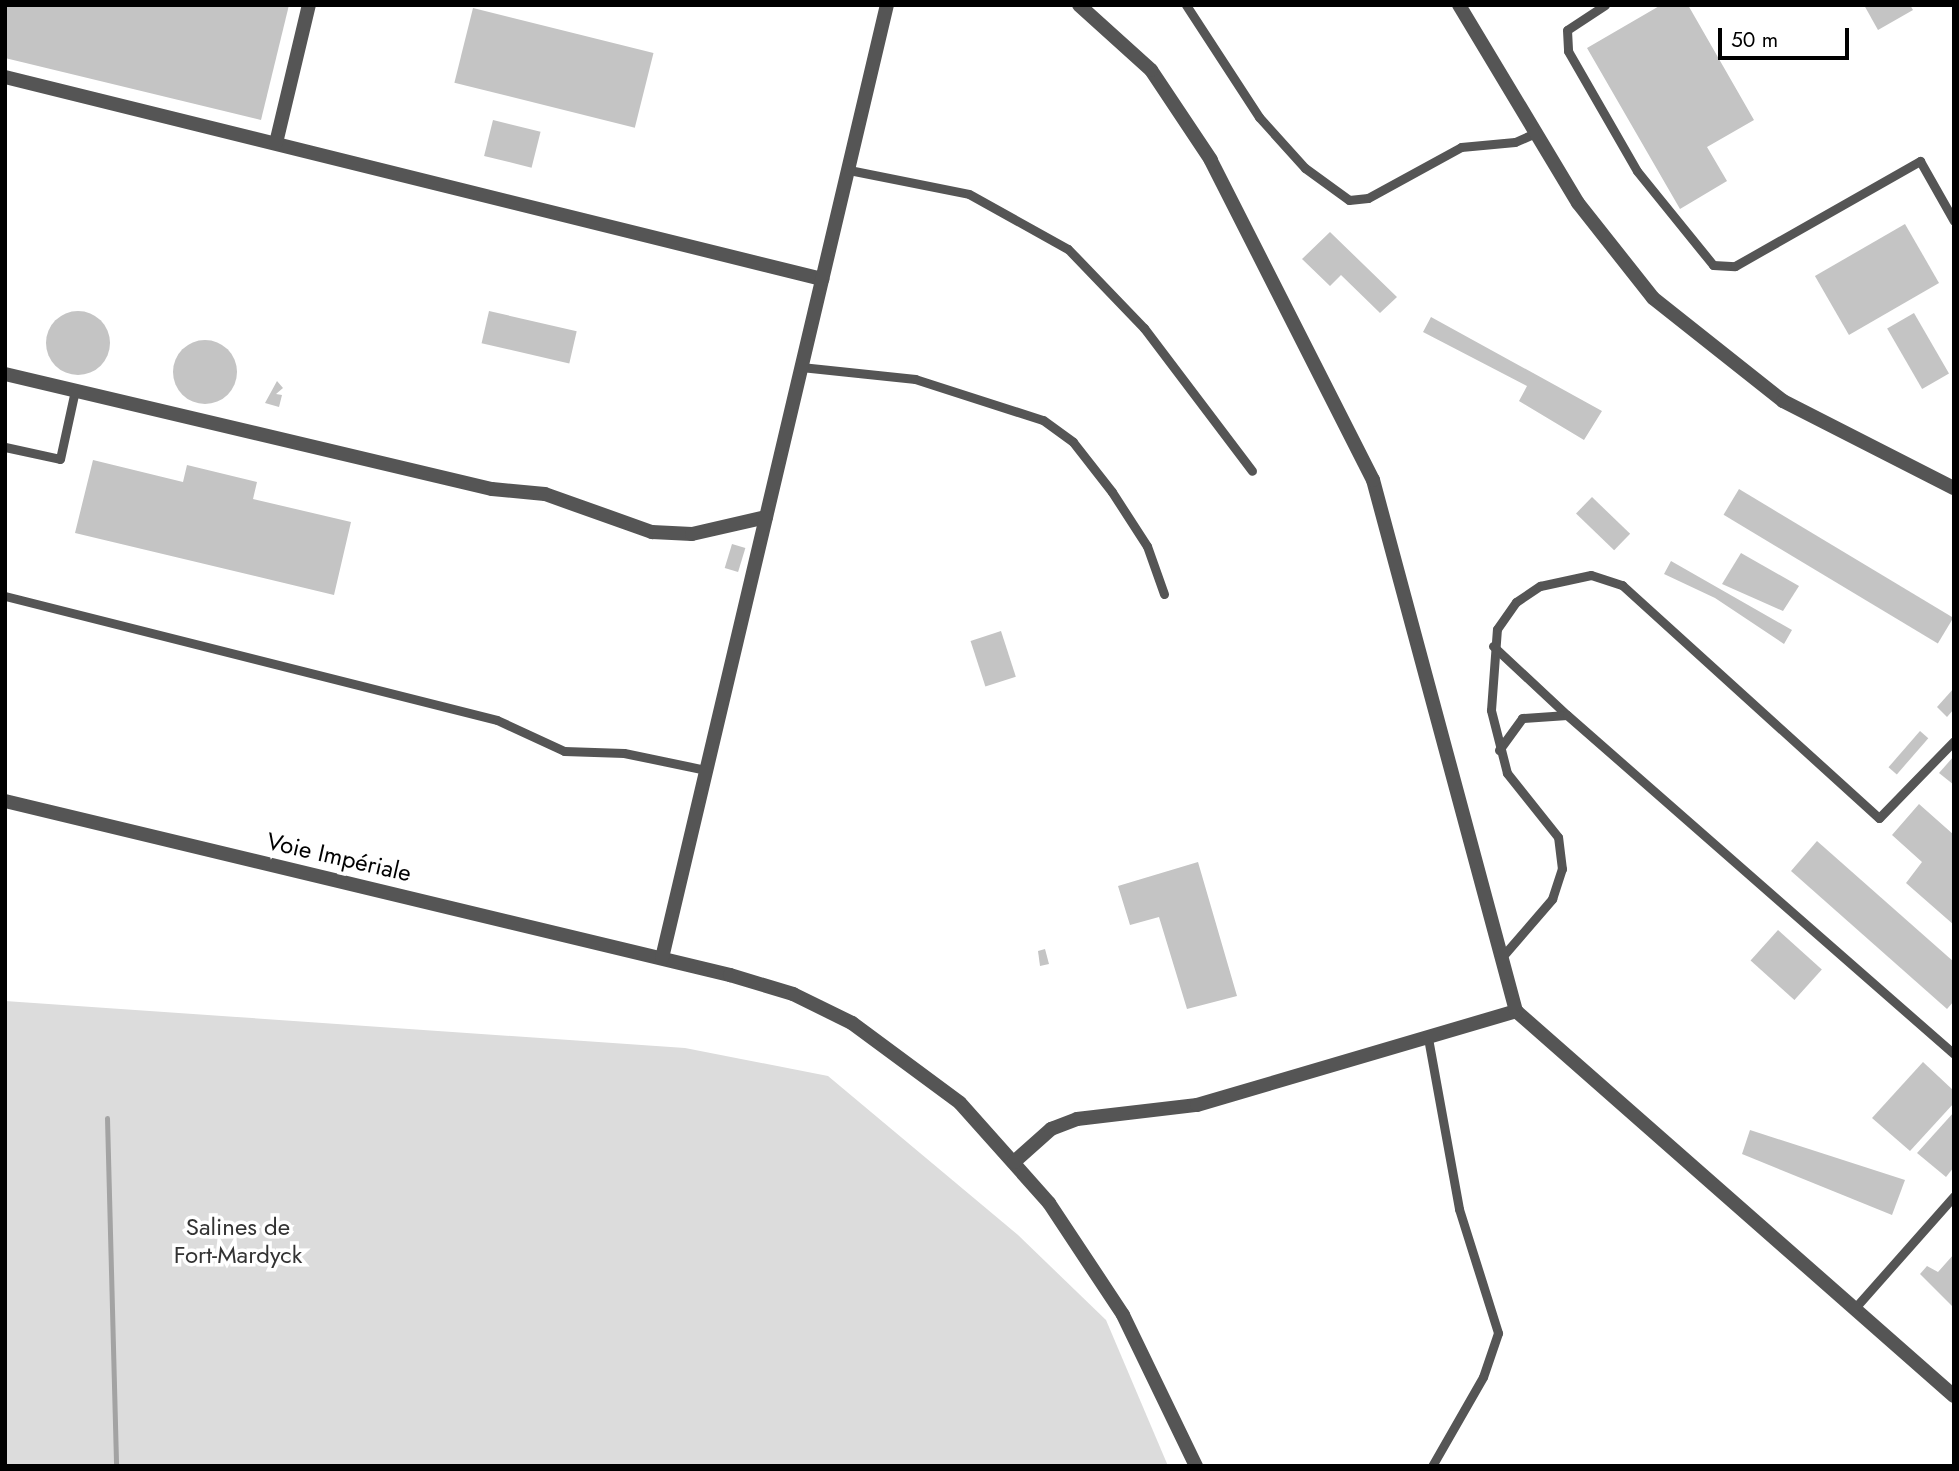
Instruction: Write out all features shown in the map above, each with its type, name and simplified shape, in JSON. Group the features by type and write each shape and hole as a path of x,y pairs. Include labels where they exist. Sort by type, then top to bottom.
{"street":[{"path":"276,144 309,5"},
{"path":"662,958 887,5"},
{"path":"1079,5 1145,63 1211,160 1369,471 1516,1011 1954,1396"},
{"path":"1459,5 1535,133 1605,242 1674,318 1783,401 1954,488"},
{"path":"5,77 822,279"},
{"path":"5,374 492,489 545,494 652,532 692,534 766,517"},
{"name":"Voie Impériale","path":"5,801 770,986 852,1023 929,1076 1014,1162 1118,1306 1196,1466"},
{"path":"1014,1162 1051,1129 1077,1119 1197,1105 1516,1011"}],"lane":[{"path":"1186,5 1259,117 1305,168 1349,200 1368,198 1461,147 1516,142 1535,133"},
{"path":"1605,5 1567,30 1567,51 1637,170 1713,265 1735,266 1920,161 1954,221"},
{"path":"849,170 957,190 1019,217 1068,249 1144,328 1252,471"},
{"path":"802,367 915,379 1010,405 1051,425 1112,492 1147,546 1164,594"},
{"path":"5,447 60,459 75,390"},
{"path":"1502,957 1552,899 1563,860 1558,837 1518,793 1499,752 1490,697 1493,646 1503,620 1522,597 1561,579 1600,576 1638,598 1879,818 1954,741"},
{"path":"5,596 497,720 564,751 616,752 706,770"},
{"path":"1493,646 1567,715 1954,1054"},
{"path":"1499,752 1522,718 1567,715"},
{"path":"1429,1038 1459,1209 1497,1333 1483,1377 1432,1466"},
{"path":"1854,1309 1954,1196"}],"green space":[{"name":"Salines de Fort-Mardyck","path":"5,1001 685,1048 828,1076 1018,1235 1106,1320 1168,1466 5,1466"}],"building":[{"path":"5,5 289,5 261,120 5,58"},
{"path":"1661,5 1688,5 1754,120 1707,147 1727,181 1680,209 1587,48"},
{"path":"1864,5 1910,5 1913,10 1878,30"},
{"path":"473,8 653,53 635,128 454,83"},
{"path":"493,120 541,132 532,168 484,156"},
{"path":"1905,224 1939,283 1849,335 1815,276"},
{"path":"1330,232 1397,297 1380,313 1341,275 1330,286 1302,259"},
{"path":"78,311 96,317 104,325 110,343 104,361 96,369 78,375 60,369 52,361 46,343 52,325 60,317"},
{"path":"489,311 577,331 569,363 482,343"},
{"path":"1914,313 1949,374 1922,389 1887,328"},
{"path":"1431,317 1602,411 1584,440 1519,401 1527,386 1423,332"},
{"path":"205,340 223,346 231,354 237,372 231,390 223,398 205,404 187,398 179,390 173,372 179,354 187,346"},
{"path":"277,381 283,388 276,394 282,395 279,407 265,403"},
{"path":"93,460 183,482 187,465 257,482 253,499 351,522 334,595 75,533"},
{"path":"1739,489 1953,618 1938,643 1724,515"},
{"path":"1592,497 1630,534 1614,550 1576,514"},
{"path":"732,544 745,548 738,572 725,568"},
{"path":"1741,553 1799,586 1783,611 1722,584"},
{"path":"1671,561 1792,630 1784,644 1715,598 1664,574"},
{"path":"1001,631 1016,677 985,687 971,641"},
{"path":"1954,688 1954,709 1947,717 1937,707"},
{"path":"1920,731 1928,738 1897,774 1889,767"},
{"path":"1954,756 1954,785 1939,773"},
{"path":"1919,804 1954,835 1954,925 1906,883 1922,862 1892,835"},
{"path":"1817,841 1954,962 1954,1001 1947,1009 1791,871"},
{"path":"1198,862 1237,996 1187,1009 1159,917 1130,925 1118,886"},
{"path":"1778,930 1822,969 1794,1000 1751,960"},
{"path":"1045,949 1049,964 1040,966 1038,951"},
{"path":"1923,1062 1954,1091 1954,1103 1910,1151 1872,1118"},
{"path":"1954,1112 1954,1167 1946,1177 1917,1153"},
{"path":"1750,1130 1905,1180 1892,1215 1742,1154"},
{"path":"1954,1254 1954,1308 1920,1274 1927,1266 1938,1272"}],"waterway":[{"path":"107,1118 116,1466"}]}
